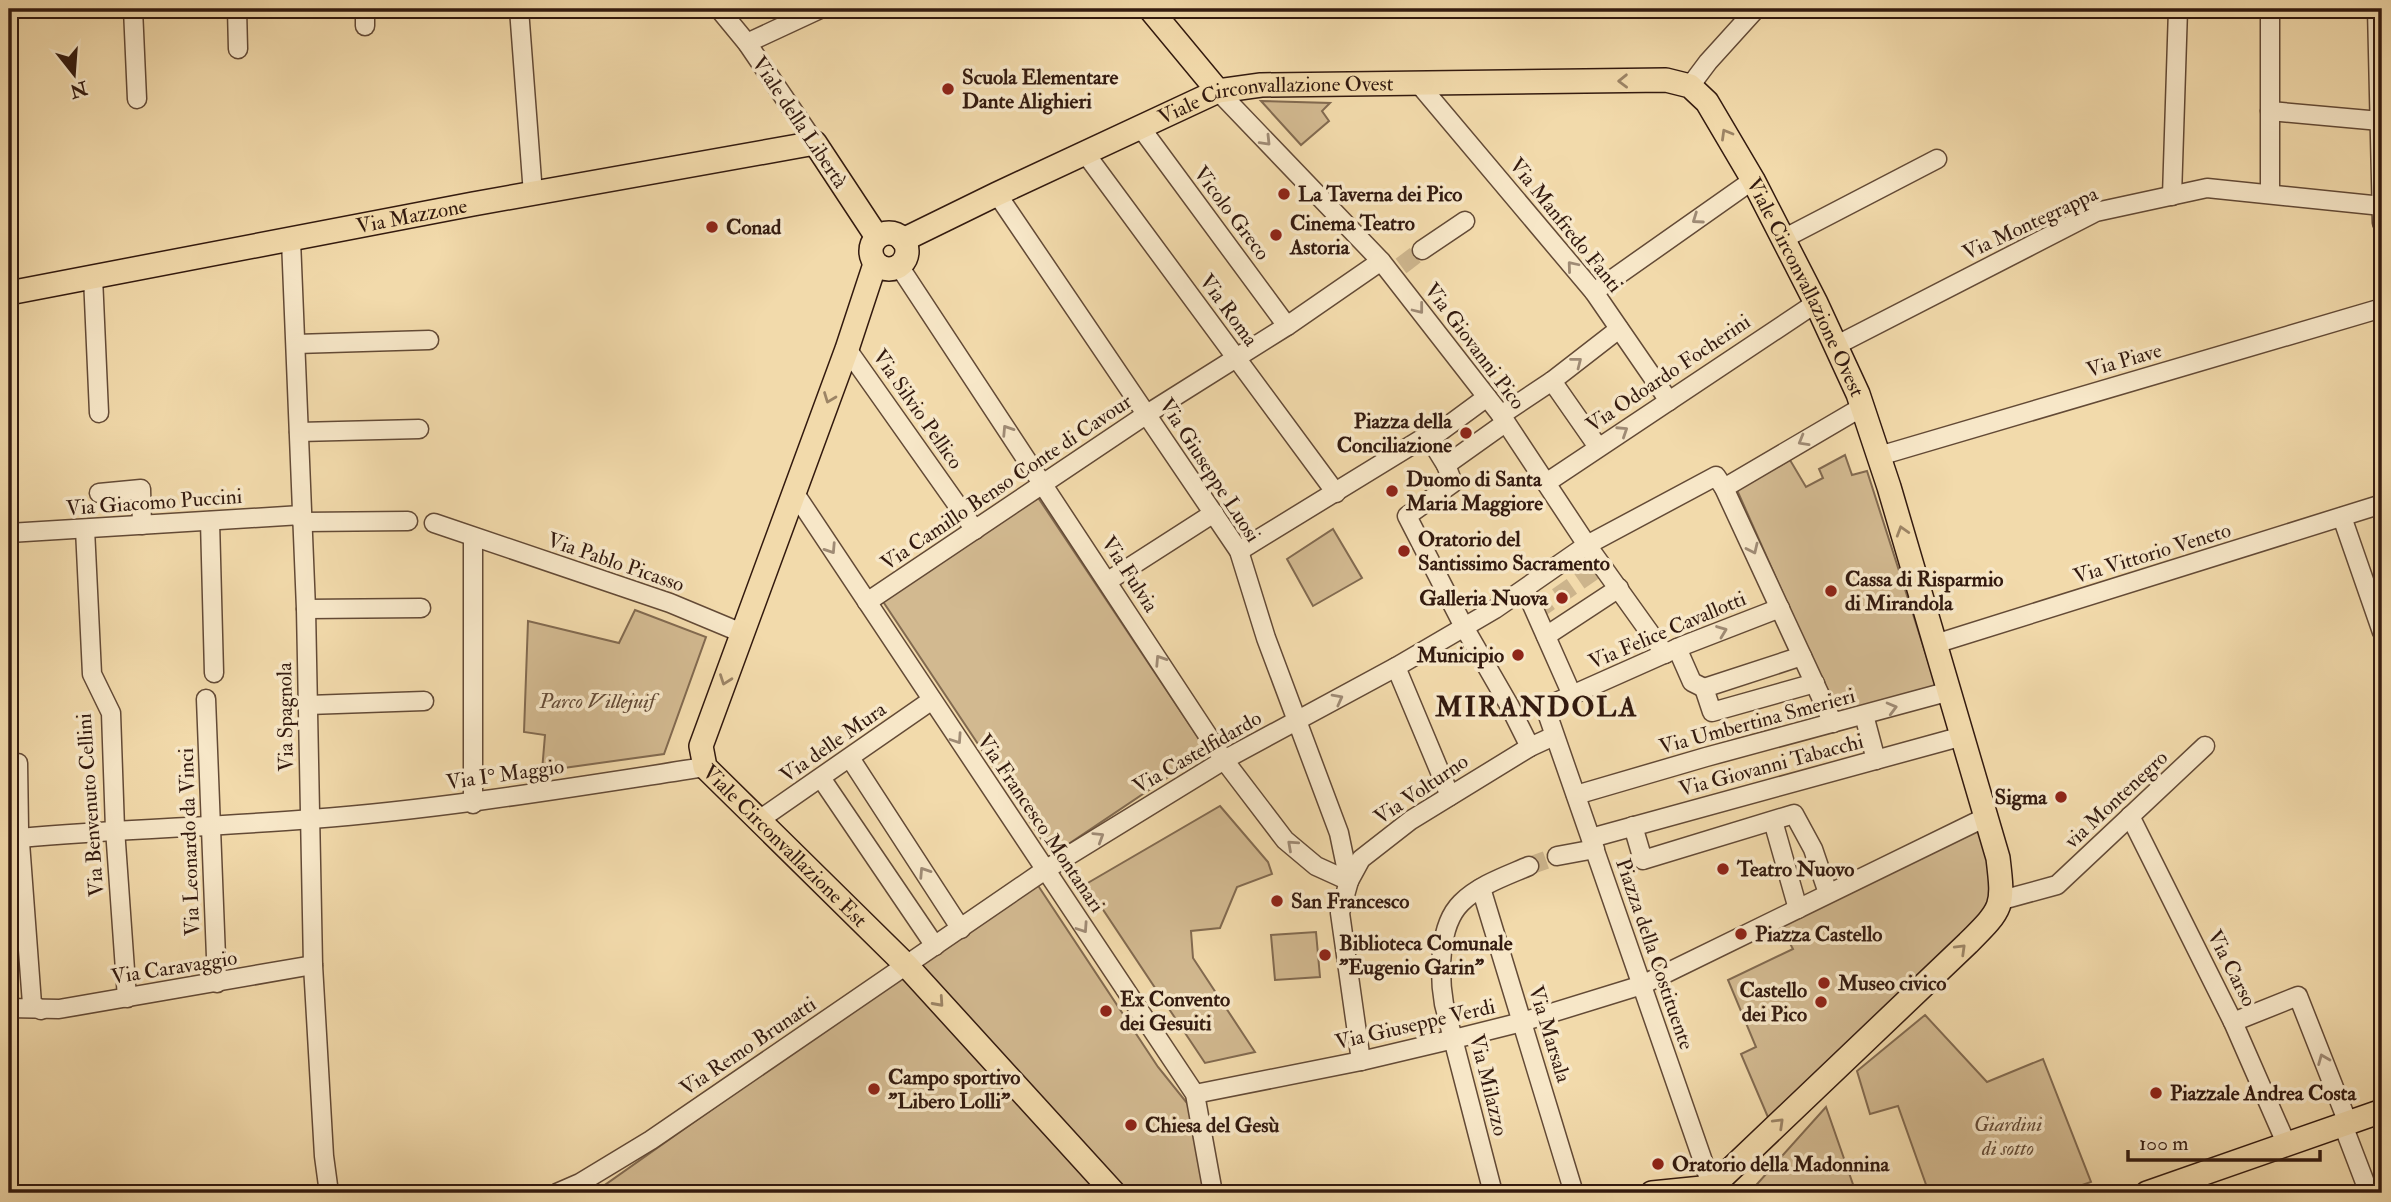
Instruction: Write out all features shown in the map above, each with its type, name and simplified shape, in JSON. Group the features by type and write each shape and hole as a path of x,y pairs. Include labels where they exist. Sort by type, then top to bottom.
{"main road":[{"path":"1150,9 1218,92"},
{"name":"Viale Circonvallazione Ovest","path":"903,240 1218,92 1261,85 1418,83 1667,80 1690,86 1707,102 1753,180 1837,345 1862,407 1950,691 1998,858 2003,900"},
{"name":"Via Mazzone","path":"9,293 815,143"},
{"name":"Viale della Libertà","path":"815,143 877,237"},
{"path":"875,264 887,270 900,266 906,256 903,240 889,233 877,237"},
{"name":"Viale Circonvallazione Est","path":"877,237 872,243 870,253 875,264 847,349 701,746 705,767 906,966 1114,1193"},
{"path":"1652,1193 1713,1190 1991,920 2003,900"},
{"path":"2147,1193 2382,1111"}],"street":[{"path":"133,9 137,99"},
{"path":"237,9 238,49"},
{"path":"519,9 533,194"},
{"name":"Viale della Libertà","path":"719,9 747,43 815,143"},
{"path":"747,43 820,9"},
{"path":"1690,86 1756,9"},
{"path":"2172,196 2178,9"},
{"path":"2377,9 2382,223"},
{"path":"2270,15 2270,194"},
{"name":"Via Manfredo Fanti","path":"1418,83 1594,292 1669,401"},
{"name":"Via Giovanni Pico","path":"1218,92 1391,266 1503,419 1587,545 1671,651 1692,682 1704,688 1712,712 1815,683"},
{"path":"2270,111 2380,121"},
{"name":"Vicolo Greco","path":"1141,128 1287,326"},
{"name":"Via Roma","path":"1085,153 1336,493"},
{"path":"1783,239 1937,159"},
{"path":"1594,292 1753,180"},
{"name":"Via Montegrappa","path":"1837,345 2096,212 2207,188 2382,206"},
{"name":"Via Giuseppe Luosi","path":"997,194 1239,551 1266,638 1339,833 1349,881"},
{"path":"1422,250 1465,220"},
{"name":"Via Spagnola","path":"291,240 306,609 313,965 324,1156 329,1193"},
{"name":"Via Fulvia","path":"900,266 1224,760 1284,840 1316,866 1349,881"},
{"name":"Via Camillo Benso Conte di Cavour","path":"867,602 1147,414 1287,326 1391,266"},
{"path":"93,277 99,413"},
{"name":"Via Odoardo Focherini","path":"1546,483 1816,303"},
{"name":"Via Piave","path":"1878,456 2382,308"},
{"path":"1446,465 1619,329"},
{"path":"296,344 429,340"},
{"name":"Via Silvio Pellico","path":"847,349 975,530"},
{"path":"1552,381 1598,447"},
{"path":"1239,551 1420,440 1430,439 1487,397"},
{"path":"1833,723 1724,488 1862,407"},
{"path":"299,432 419,429"},
{"path":"1430,439 1446,465 1453,483 1407,516 1530,747 1555,736"},
{"name":"Via Castelfidardo","path":"961,929 1045,870 1224,760 1464,627 1525,589 1587,545 1716,476 1724,488"},
{"path":"99,493 141,489 142,525"},
{"name":"Via Francesco Montanari","path":"794,492 1195,1094 1213,1193"},
{"name":"Via Vittorio Veneto","path":"1935,644 2382,504"},
{"path":"1108,581 1214,513"},
{"path":"2342,517 2382,632"},
{"path":"210,521 214,673"},
{"name":"Via Giacomo Puccini","path":"9,533 210,521 408,521"},
{"name":"Via Pablo Picasso","path":"434,523 670,603 742,633"},
{"name":"Via Benvenuto Cellini","path":"85,529 92,674 111,712 114,830 127,998"},
{"path":"473,537 473,803"},
{"path":"1546,636 1619,588"},
{"path":"1525,589 1572,695"},
{"path":"306,609 421,608"},
{"name":"Via Felice Cavallotti","path":"1572,695 1671,651 1780,608"},
{"path":"1704,688 1802,656"},
{"path":"1396,667 1450,796"},
{"name":"Via Umbertina Smerieri","path":"1576,795 1950,691"},
{"name":"Piazza della Costituente","path":"1572,695 1545,707 1713,1190"},
{"name":"Via Leonardo da Vinci","path":"206,699 218,983"},
{"name":"Via delle Mura","path":"759,820 932,700"},
{"path":"308,705 424,701"},
{"path":"1864,715 1876,760"},
{"name":"Via Giovanni Tabacchi","path":"1593,843 1633,826 1963,736"},
{"name":"via Montenegro","path":"2003,900 2057,885 2206,746"},
{"name":"Via Volturno","path":"1349,881 1361,859 1411,820 1530,747"},
{"path":"850,758 961,929"},
{"path":"18,763 14,839 32,1004 41,1010"},
{"name":"Via I° Maggio","path":"14,839 114,830 309,819 473,803 705,767"},
{"path":"821,778 935,946"},
{"path":"1633,826 1643,860 1794,814 1813,849 1828,893"},
{"name":"Via Carso","path":"2130,816 2233,1021 2286,1143"},
{"path":"1642,985 1986,817"},
{"path":"1773,821 1798,909"},
{"path":"1557,856 1593,843"},
{"name":"Via Milazzo","path":"1493,1193 1440,983 1440,959 1451,917 1460,904 1481,888 1529,866"},
{"path":"1349,881 1340,913 1361,1061"},
{"name":"Via Marsala","path":"1481,888 1574,1193"},
{"name":"Via Remo Brunatti","path":"557,1193 580,1183 651,1140 961,929"},
{"name":"Via Caravaggio","path":"9,1008 41,1010 127,998 313,965"},
{"name":"Via Giuseppe Verdi","path":"1195,1094 1361,1061 1454,1039 1522,1022 1642,985"},
{"path":"2233,1021 2298,996 2346,1124 2368,1193"}],"green space":[{"path":"1261,101 1330,103 1322,111 1329,121 1301,145"},
{"path":"1845,455 1852,475 1867,471 1937,689 1838,717 1737,490 1790,460 1806,487 1823,478 1819,469"},
{"path":"1037,496 1207,751 1052,855 882,600"},
{"path":"1333,529 1362,578 1313,606 1287,559"},
{"name":"Parco Villejuif","path":"635,610 706,637 664,754 542,771 545,735 524,732 528,621 619,643"},
{"path":"1220,806 1268,862 1272,874 1237,887 1220,928 1191,931 1193,958 1255,1052 1205,1063 1086,884"},
{"path":"1978,824 1990,881 1984,917 1773,1129 1741,1054 1756,1047 1728,980 1793,949 1777,919"},
{"path":"1037,884 1158,1067 1191,1108 1211,1193 1118,1193 907,966"},
{"path":"1316,932 1320,977 1275,980 1271,935"},
{"path":"906,972 1112,1193 595,1192"},
{"name":"Giardini di sotto","path":"1925,1015 1987,1082 2043,1059 2091,1182 2059,1193 1929,1193 1898,1106 1870,1114 1857,1071"},
{"path":"1826,1107 1856,1193 1749,1193"}],"tunnel":[{"path":"1401,266 1422,250"},
{"path":"1535,612 1601,566"},
{"path":"1529,866 1557,856"}],"place":[{"name":"Scuola Elementare Dante Alighieri","path":"948,89"},
{"name":"La Taverna dei Pico","path":"1284,194"},
{"name":"Conad","path":"712,227"},
{"name":"Cinema Teatro Astoria","path":"1276,235"},
{"name":"Piazza della Conciliazione","path":"1466,433"},
{"name":"Duomo di Santa Maria Maggiore","path":"1392,491"},
{"name":"Oratorio del Santissimo Sacramento","path":"1404,551"},
{"name":"Cassa di Risparmio di Mirandola","path":"1831,591"},
{"name":"Galleria Nuova","path":"1562,598"},
{"name":"Municipio","path":"1518,655"},
{"name":"Sigma","path":"2061,797"},
{"name":"Teatro Nuovo","path":"1723,869"},
{"name":"San Francesco","path":"1277,901"},
{"name":"Piazza Castello","path":"1741,934"},
{"name":"Biblioteca Comunale \"Eugenio Garin\"","path":"1325,955"},
{"name":"Museo civico","path":"1824,983"},
{"name":"Castello dei Pico","path":"1821,1002"},
{"name":"Ex Convento dei Gesuiti","path":"1106,1011"},
{"name":"Campo sportivo \"Libero Lolli\"","path":"874,1089"},
{"name":"Piazzale Andrea Costa","path":"2156,1093"},
{"name":"Chiesa del Gesù","path":"1131,1125"},
{"name":"Oratorio della Madonnina","path":"1658,1164"}],"district":[{"name":"MIRANDOLA","path":"1537,706"}]}
